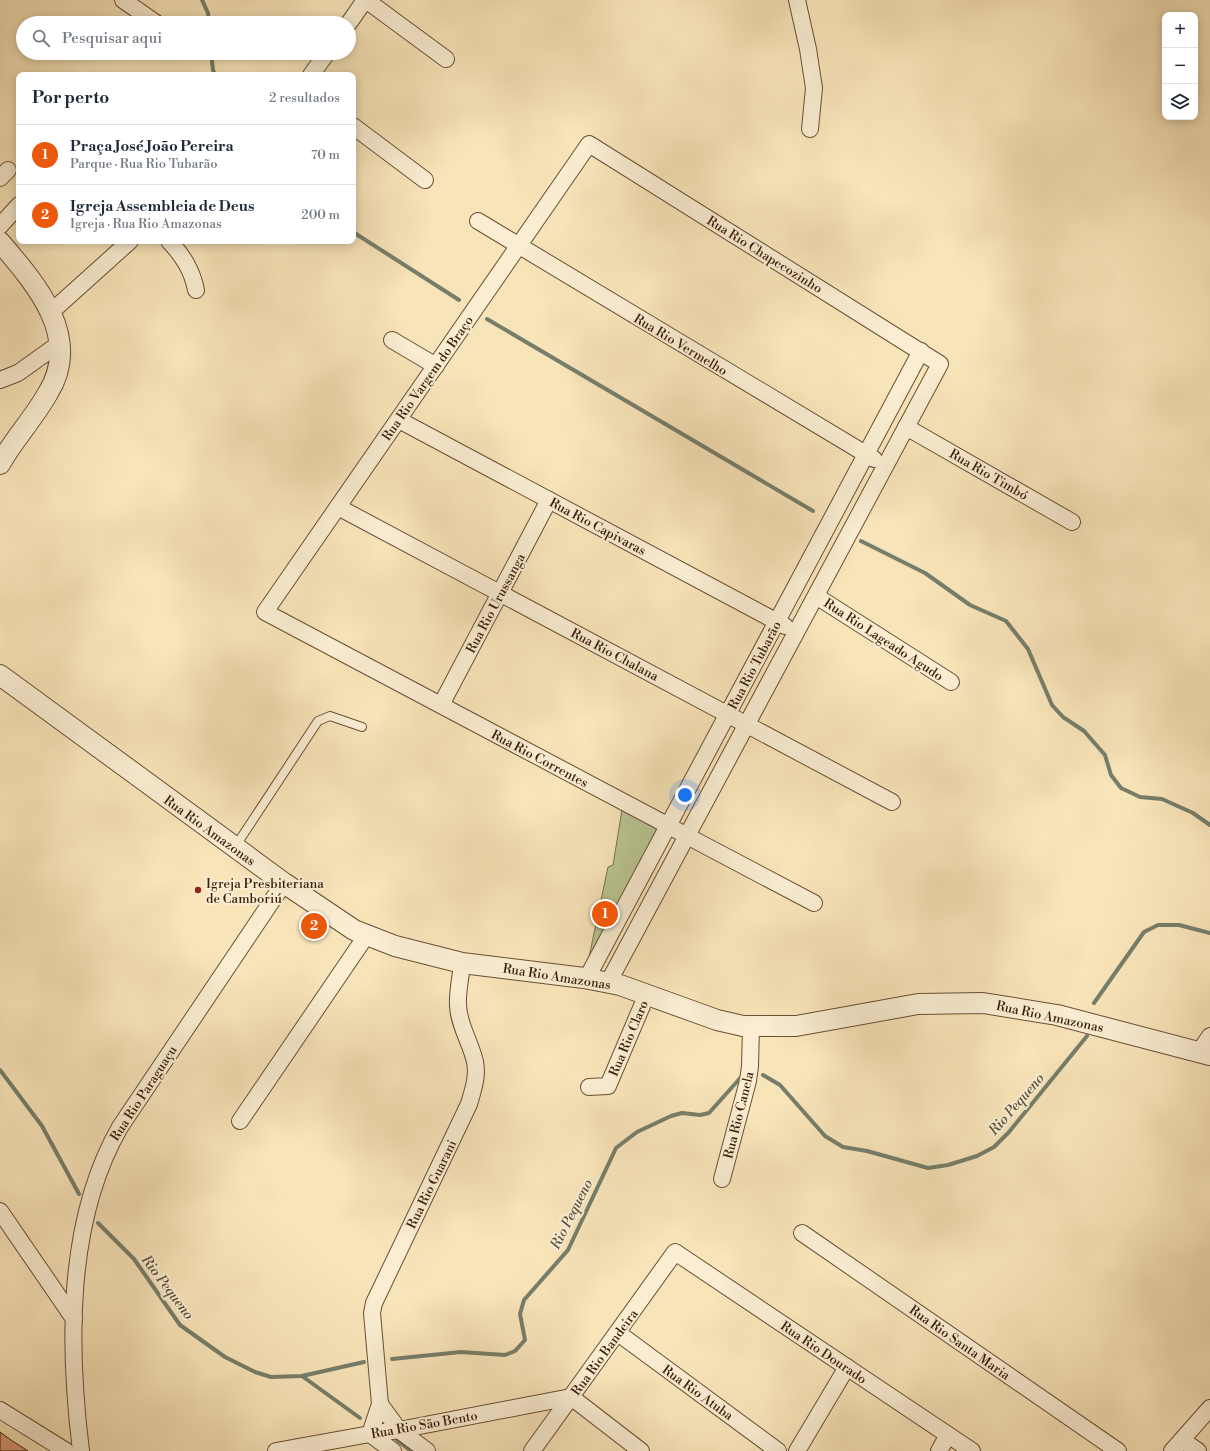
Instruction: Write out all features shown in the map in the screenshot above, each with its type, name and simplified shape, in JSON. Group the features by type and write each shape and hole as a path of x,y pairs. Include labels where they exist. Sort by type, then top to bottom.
{"street":[{"path":"122,0 146,16"},
{"path":"354,16 366,0 446,59"},
{"path":"797,0 808,49 814,88 810,129"},
{"path":"313,72 322,60"},
{"path":"356,128 425,180"},
{"name":"Rua Rio Vargem do Braço","path":"265,612 589,144"},
{"name":"Rua Rio Chapecozinho","path":"589,144 940,364"},
{"path":"0,226 16,208"},
{"name":"Rua Rio Vermelho","path":"478,221 886,466"},
{"path":"0,242 35,285 51,312 60,343 59,366 52,386 0,464"},
{"path":"51,312 127,244"},
{"path":"172,244 184,258 194,278 196,290"},
{"path":"392,340 436,366"},
{"path":"0,380 18,373 60,343"},
{"name":"Rua Rio Tubarão","path":"587,978 921,351"},
{"name":"Rua Rio Tubarão","path":"608,983 940,364"},
{"name":"Rua Rio Capivaras","path":"398,420 796,632"},
{"name":"Rua Rio Timbó","path":"906,427 1072,522"},
{"name":"Rua Rio Urussanga","path":"441,706 549,500"},
{"name":"Rua Rio Chalana","path":"338,507 892,802"},
{"name":"Rua Rio Lageado Agudo","path":"816,596 951,682"},
{"name":"Rua Rio Correntes","path":"265,612 814,903"},
{"name":"Rua Rio Amazonas","path":"0,675 284,883 366,936 401,948 462,963 587,978 647,994 717,1020 751,1027 777,1027 811,1024 918,1004 983,1003 1057,1015 1204,1054"},
{"name":"Rua Rio Paraguaçu","path":"81,1451 75,1400 74,1319 76,1291 87,1212 94,1185 109,1146 120,1127 284,883"},
{"path":"240,1121 366,936"},
{"name":"Rua Rio Guarani","path":"370,1434 380,1404 372,1313 374,1303 469,1104 474,1088 476,1075 475,1061 462,1025 458,1006 462,963"},
{"name":"Rua Rio Claro","path":"589,1086 608,1086 647,994"},
{"name":"Rua Rio Canela","path":"722,1179 746,1089 750,1066 751,1027"},
{"path":"1204,1054 1210,1036"},
{"path":"0,1211 74,1319"},
{"name":"Rua Rio Santa Maria","path":"802,1233 1118,1451"},
{"name":"Rua Rio Bandeira","path":"532,1451 676,1252"},
{"name":"Rua Rio Dourado","path":"676,1252 972,1451"},
{"name":"Rua Rio Atuba","path":"618,1333 778,1451"},
{"path":"797,1451 847,1367"},
{"path":"571,1397 642,1451"},
{"name":"Rua Rio São Bento","path":"276,1451 399,1430 571,1397"},
{"path":"380,1404 399,1430 427,1451"},
{"path":"1198,1451 1177,1445 1210,1408"},
{"path":"0,1410 66,1451"},
{"path":"370,1434 393,1451"},
{"path":"939,1451 948,1435"}],"lane":[{"path":"235,848 318,721 330,716 362,726"}],"green space":[{"path":"622,810 657,829 588,962 608,867 613,865"}],"building":[{"path":"0,1432 11,1440 28,1451 0,1451"}],"waterway":[{"path":"202,0 208,16"},
{"path":"212,60 214,72"},
{"path":"356,234 459,300"},
{"path":"487,319 813,511"},
{"path":"861,541 925,573 970,605 1006,621 1028,649 1052,705 1063,717 1084,731 1105,755 1111,775 1121,788 1140,797 1162,799 1193,813 1210,825"},
{"name":"Rio Pequeno","path":"1094,1003 1144,932 1158,925 1179,925 1210,933"},
{"name":"Rio Pequeno","path":"763,1075 780,1085 825,1136 843,1147 867,1151 928,1168 948,1165 977,1156 994,1147 1009,1132 1087,1036"},
{"name":"Rio Pequeno","path":"0,1070 42,1126 79,1194"},
{"name":"Rio Pequeno","path":"392,1359 461,1352 505,1355 515,1351 525,1340 520,1314 524,1300 568,1250 616,1148 637,1132 671,1116 682,1113 700,1115 709,1113 743,1075"},
{"name":"Rio Pequeno","path":"98,1223 134,1259 180,1325 225,1357 255,1372 271,1377 302,1376 364,1362"},
{"path":"302,1376 360,1418"},
{"path":"397,1440 411,1451"}],"place":[{"name":"Igreja Presbiteriana de Camboriú","path":"198,890"},
{"name":"Praça José João Pereira","path":"605,914"},
{"name":"Igreja Assembleia de Deus","path":"314,926"}]}
